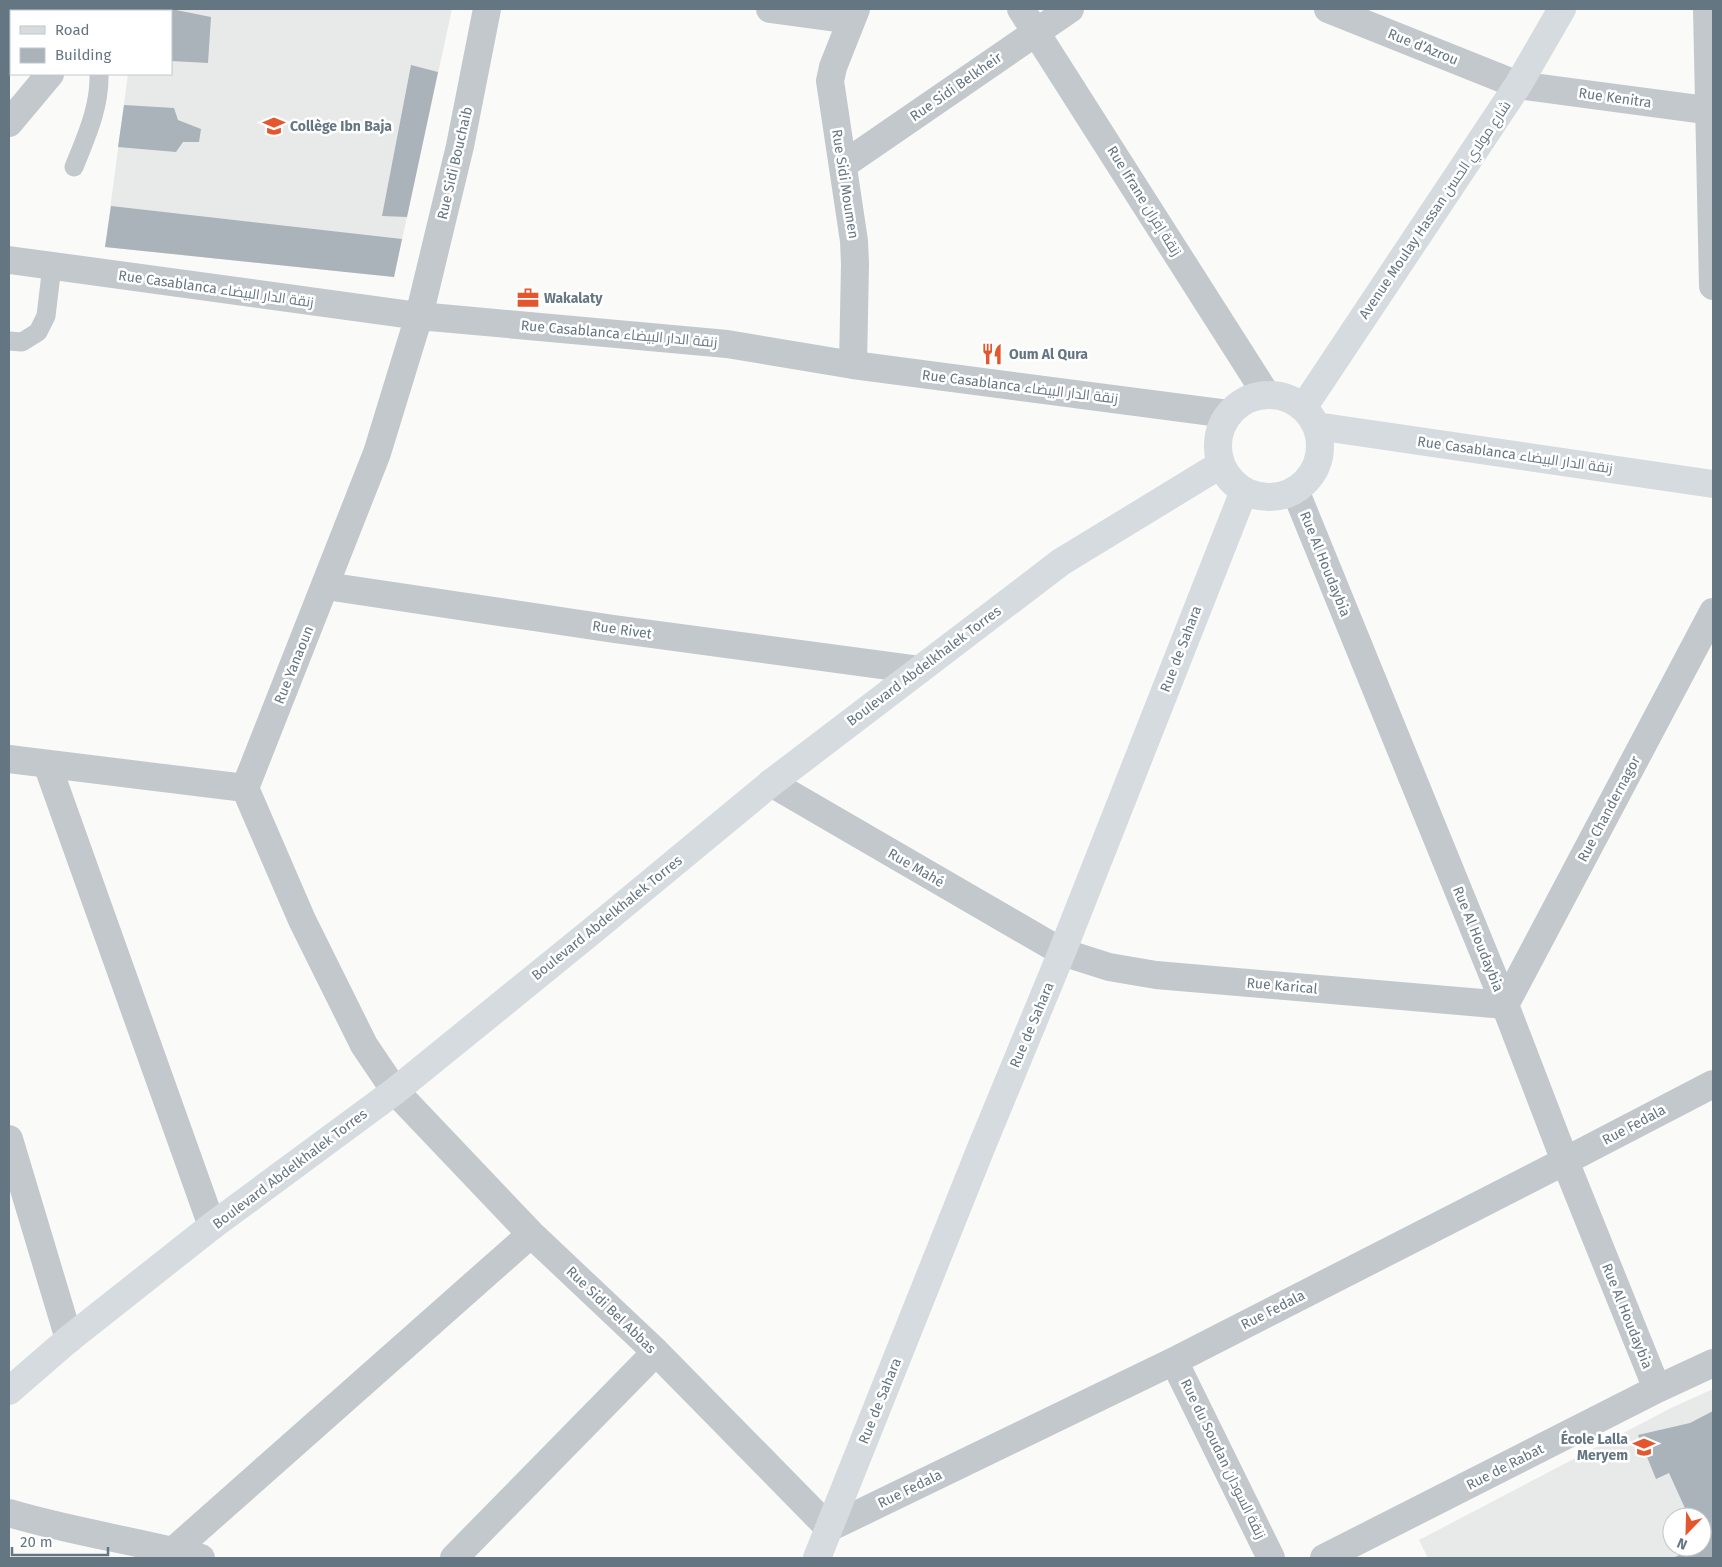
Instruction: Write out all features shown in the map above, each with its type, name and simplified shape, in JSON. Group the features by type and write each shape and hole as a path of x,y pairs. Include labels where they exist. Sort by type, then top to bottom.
{"main road":[{"name":"Avenue Moulay Hassan شارع مولاي الحسن","path":"1310,417 1518,85 1562,9"},
{"path":"1266,394 1292,400 1310,417 1320,440 1319,455 1315,469 1306,481 1295,490 1281,496 1262,497 1244,491 1230,480 1220,465 1217,452 1217,438 1221,425 1228,414 1245,400 1266,394"},
{"name":"Rue Casablanca زنقة الدار البيضاء","path":"1310,417 1713,484"},
{"name":"Boulevard Abdelkhalek Torres","path":"9,1392 69,1339 212,1226 395,1091 771,783 1061,562 1220,465"},
{"name":"Rue de Sahara","path":"817,1558 981,1148 1062,952 1244,491"}],"street":[{"name":"Rue Sidi Bouchaib","path":"420,316 460,146 487,9"},
{"path":"770,9 854,14"},
{"name":"Rue Ifrane زنقة إفران","path":"1021,9 1266,394"},
{"name":"Rue Sidi Belkheir","path":"842,165 1070,9"},
{"name":"Rue d’Azrou","path":"1328,9 1518,85"},
{"path":"1707,9 1711,111 1713,286"},
{"name":"Rue Sidi Moumen","path":"853,365 856,264 830,81 833,67 854,14"},
{"path":"9,123 49,75"},
{"name":"Rue Kenitra","path":"1518,85 1711,111"},
{"name":"Rue Casablanca زنقة الدار البيضاء","path":"9,260 420,316 727,344 853,365 1228,414"},
{"name":"Rue Yanaoun","path":"245,788 326,586 377,452 420,316"},
{"name":"Rue Al Houdaybia","path":"1295,490 1505,1005 1657,1390"},
{"name":"Rue Rivet","path":"326,586 624,630 919,670"},
{"name":"Rue Chandernagor","path":"1505,1005 1713,612"},
{"path":"9,759 245,788"},
{"path":"47,764 212,1226"},
{"name":"Rue Mahé","path":"771,783 1062,952"},
{"name":"Rue Sidi Bel Abbas","path":"245,788 302,920 364,1045 395,1091 531,1234 656,1352 829,1528"},
{"name":"Rue Karical","path":"1062,952 1108,968 1156,975 1505,1005"},
{"name":"Rue Fedala","path":"829,1528 1174,1361 1566,1162 1713,1084"},
{"path":"9,1139 69,1339"},
{"path":"173,1551 531,1234"},
{"path":"454,1558 656,1352"},
{"name":"Rue du Soudan زنقة السودان","path":"1174,1361 1271,1558"},
{"name":"Rue de Rabat","path":"1324,1558 1713,1363"},
{"path":"9,1513 51,1526 202,1558"}],"lane":[{"path":"74,167 93,118 100,87 100,75"},
{"path":"9,341 22,342 38,332 46,316 52,266"}],"shaded area":[{"name":"Collège Ibn Baja","path":"452,9 394,277 105,247 128,75 172,75 172,10 136,10"},
{"name":"École Lalla Meryem","path":"1713,1389 1713,1558 1428,1558 1419,1540 1671,1408"}],"building":[{"path":"171,9 211,17 208,63 172,61 172,10 136,10"},
{"path":"411,65 438,72 407,217 382,216"},
{"path":"124,105 174,108 178,120 201,129 199,142 183,142 176,152 118,147"},
{"path":"111,206 402,239 394,277 105,247"},
{"path":"1713,1411 1713,1558 1673,1558 1712,1557 1712,1507 1684,1507 1669,1473 1656,1479 1638,1435 1690,1423"}],"place":[{"name":"Collège Ibn Baja","path":"274,126"},
{"name":"Wakalaty","path":"528,298"},
{"name":"Oum Al Qura","path":"992,354"},
{"name":"École Lalla Meryem","path":"1644,1447"}]}
